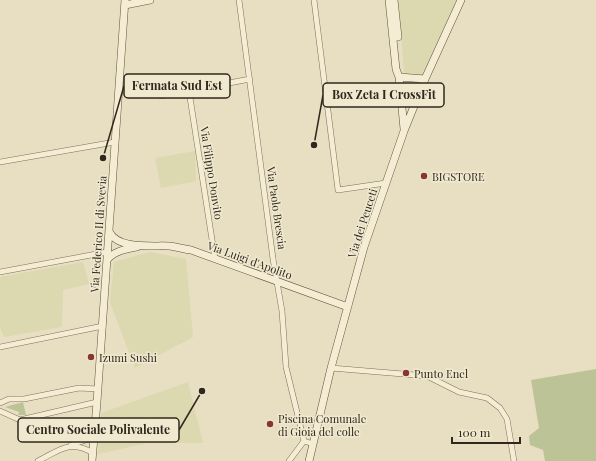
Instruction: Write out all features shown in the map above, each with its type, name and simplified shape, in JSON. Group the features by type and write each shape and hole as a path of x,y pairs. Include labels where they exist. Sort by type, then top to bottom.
{"main road":[{"path":"125,3 150,0"},
{"path":"389,0 396,69 399,77"},
{"path":"394,0 404,131"},
{"name":"Via dei Peuceti","path":"309,461 331,368 364,247 404,131 461,0"},
{"name":"Via Federico II di Svevia","path":"92,457 95,437 125,3"},
{"path":"399,77 425,80"},
{"name":"Via Luigi d'Apolito","path":"109,230 111,236 128,246 176,247 191,250 348,307"},
{"path":"108,249 114,244 128,246"},
{"path":"107,260 112,255 128,246"},
{"name":"Via Federico II di Svevia","path":"94,445 96,461"}],"street":[{"name":"Via Paolo Brescia","path":"239,0 282,311 286,368 304,441"},
{"path":"314,0 338,190 386,183"},
{"path":"161,96 250,80"},
{"name":"Via Filippo Donvito","path":"189,91 215,259"},
{"path":"0,162 115,142"},
{"path":"0,272 108,249"},
{"path":"0,347 102,326"},
{"path":"331,368 427,376 459,392 487,398 500,408 507,419 514,461"},
{"path":"0,403 9,399 24,399 79,388 98,389"},
{"path":"0,412 20,420 97,402"},
{"path":"38,461 70,445 95,437"},
{"path":"289,461 304,441 313,444"},
{"path":"70,445 84,448 92,457"}],"shaded area":[{"path":"398,0 462,0 407,104"},
{"path":"195,151 196,181 161,188 155,158"},
{"path":"150,252 186,259 193,337 135,368 110,302 114,262"},
{"path":"83,262 89,284 63,290 62,327 4,337 0,327 0,277"},
{"path":"188,382 203,443 147,443 98,454 101,413"}],"green space":[{"path":"596,369 596,461 545,461 543,450 530,445 529,436 539,428 531,380"},
{"path":"23,402 26,415 18,415 19,412 5,407"}],"place":[{"name":"Box Zeta I CrossFit","path":"314,145"},
{"name":"Fermata Sud Est","path":"103,158"},
{"name":"BIGSTORE","path":"424,176"},
{"name":"Izumi Sushi","path":"91,357"},
{"name":"Punto Enel","path":"406,373"},
{"name":"Centro Sociale Polivalente","path":"202,391"},
{"name":"Piscina Comunale di Gioia del colle","path":"270,424"}]}
